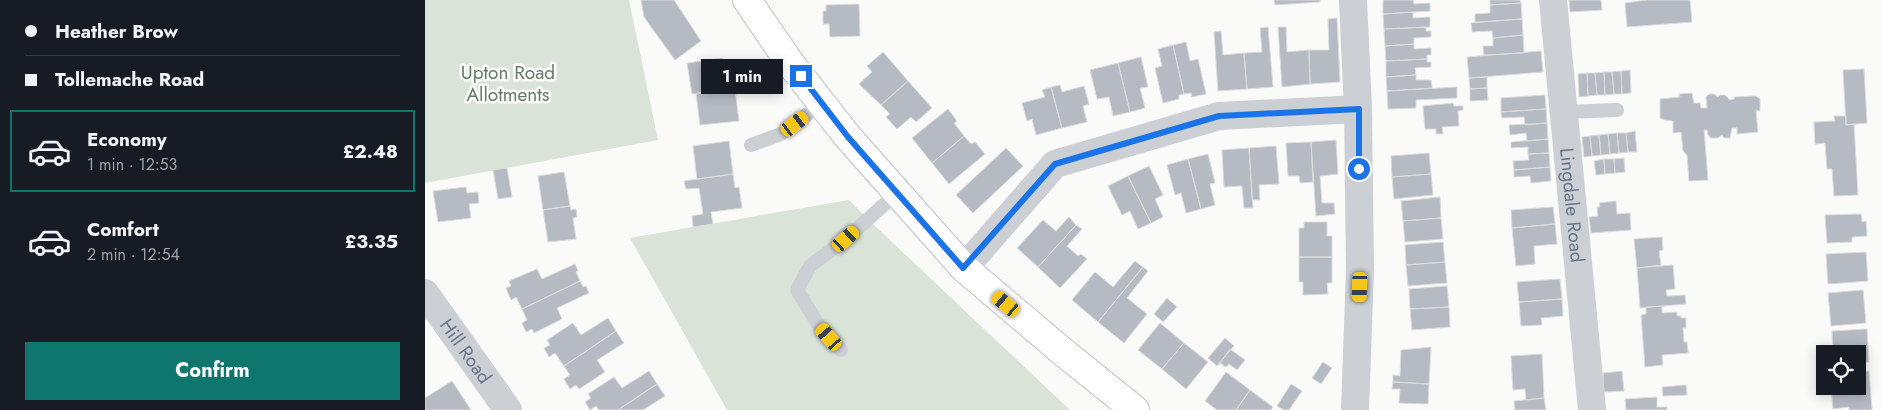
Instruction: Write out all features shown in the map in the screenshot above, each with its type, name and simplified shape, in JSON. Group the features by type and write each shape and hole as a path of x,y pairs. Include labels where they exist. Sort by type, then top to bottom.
{"street":[{"path":"747,0 790,63 848,137 963,268 1135,410"},
{"path":"1353,0 1359,109 1360,269 1355,410"},
{"name":"Lingdale Road","path":"1553,0 1592,410"},
{"path":"963,268 1055,164 1219,116 1359,109"},
{"name":"Hill Road","path":"425,292 508,410"}],"lane":[{"path":"751,145 781,134 822,103"},
{"path":"1563,112 1617,110"},
{"path":"841,350 818,324 797,290 810,266 846,239 897,193"}],"green space":[{"name":"Upton Road Allotments","path":"425,0 629,0 658,140 425,183"},
{"path":"849,200 1070,410 727,410 630,238"}],"building":[{"path":"641,0 674,0 701,41 675,60 644,17"},
{"path":"1274,0 1320,0 1320,2 1275,5"},
{"path":"1383,0 1413,0 1414,4 1430,3 1430,11 1383,14"},
{"path":"1490,0 1520,0 1521,3 1490,5"},
{"path":"1569,0 1601,0 1602,10 1570,12"},
{"path":"1647,0 1690,0 1692,22 1627,27 1625,3"},
{"path":"1521,3 1522,19 1475,22 1475,14 1490,13 1490,5"},
{"path":"859,4 860,36 830,37 829,24 823,24 823,11 826,11 826,5"},
{"path":"1413,12 1413,18 1430,17 1430,27 1384,29 1383,14"},
{"path":"1337,18 1340,82 1310,84 1309,50 1329,50 1328,19"},
{"path":"1522,19 1523,35 1493,38 1492,31 1472,32 1471,23"},
{"path":"1268,27 1273,87 1247,89 1244,53 1262,52 1260,28"},
{"path":"1278,27 1286,27 1287,52 1309,50 1310,84 1282,87"},
{"path":"1426,27 1426,31 1431,31 1431,37 1414,38 1414,44 1385,46 1384,29"},
{"path":"1221,31 1223,55 1244,53 1247,89 1218,91 1214,32"},
{"path":"1523,35 1524,53 1484,55 1483,46 1493,46 1493,38"},
{"path":"1186,42 1190,61 1198,59 1206,94 1192,97 1191,93 1184,94 1173,45"},
{"path":"1414,44 1414,49 1431,48 1431,55 1427,55 1427,59 1386,61 1385,46"},
{"path":"1173,45 1184,94 1179,95 1179,99 1163,103 1155,68 1162,66 1158,49"},
{"path":"1541,51 1543,72 1469,78 1467,57"},
{"path":"883,52 908,81 881,105 859,84 872,72 867,66"},
{"path":"1141,57 1148,87 1140,88 1145,108 1130,112 1118,63"},
{"path":"722,58 724,72 732,71 735,89 692,94 687,63"},
{"path":"1427,59 1427,62 1431,62 1431,67 1415,68 1416,75 1386,77 1386,61"},
{"path":"1118,63 1130,112 1113,116 1109,97 1097,99 1090,70"},
{"path":"1864,69 1867,123 1846,125 1843,70"},
{"path":"1630,70 1631,93 1622,94 1621,71"},
{"path":"1621,71 1622,94 1614,94 1612,72"},
{"path":"1604,72 1605,95 1597,95 1595,73"},
{"path":"1604,72 1612,72 1614,94 1605,95"},
{"path":"1587,73 1595,73 1597,95 1588,96"},
{"path":"1587,73 1588,96 1579,97 1578,74"},
{"path":"1416,75 1416,80 1431,80 1432,88 1387,91 1386,77"},
{"path":"1487,77 1487,88 1470,89 1469,78"},
{"path":"908,81 932,108 916,122 911,117 897,129 886,117 890,114 881,105"},
{"path":"1060,85 1062,92 1084,86 1089,104 1083,106 1087,122 1062,128 1051,87"},
{"path":"1051,87 1062,128 1036,135 1032,119 1027,121 1022,103 1045,97 1042,90"},
{"path":"1457,87 1457,98 1416,100 1416,108 1388,109 1387,91"},
{"path":"1487,88 1488,100 1470,101 1470,89"},
{"path":"735,89 739,121 700,125 696,93"},
{"path":"1692,93 1694,103 1700,103 1701,108 1707,108 1706,97 1709,94 1714,94 1718,97 1725,95 1730,100 1734,99 1734,97 1756,96 1760,99 1760,111 1756,110 1758,132 1737,134 1737,128 1732,128 1730,138 1724,138 1722,135 1718,138 1711,138 1707,130 1704,130 1708,180 1689,181 1687,155 1683,151 1681,132 1673,133 1673,121 1660,118 1660,99 1680,97 1679,94"},
{"path":"1545,95 1546,109 1501,112 1501,98"},
{"path":"1453,103 1454,106 1463,106 1463,110 1458,111 1459,126 1442,127 1443,134 1436,134 1436,129 1425,129 1423,106"},
{"path":"948,109 957,121 954,123 964,136 932,163 912,138"},
{"path":"1546,109 1547,123 1525,125 1524,117 1502,118 1501,112"},
{"path":"1834,116 1846,116 1846,125 1854,124 1858,195 1834,196 1832,169 1827,169 1825,143 1815,144 1814,122 1835,121"},
{"path":"1547,123 1548,139 1527,141 1526,133 1510,135 1509,125"},
{"path":"1635,131 1637,152 1628,152 1626,133"},
{"path":"1617,133 1619,153 1610,154 1608,134"},
{"path":"1617,133 1626,133 1628,152 1619,153"},
{"path":"1608,134 1610,154 1601,155 1599,135"},
{"path":"1599,135 1601,155 1592,156 1590,136"},
{"path":"964,136 971,144 975,142 985,154 949,184 932,163"},
{"path":"1590,136 1592,156 1584,157 1582,137"},
{"path":"1548,139 1549,153 1528,154 1528,147 1511,148 1511,142"},
{"path":"1336,140 1338,174 1320,176 1322,203 1334,203 1335,214 1316,216 1311,142"},
{"path":"729,141 733,174 697,179 693,146"},
{"path":"1311,142 1313,182 1300,183 1299,176 1288,176 1286,143"},
{"path":"1276,146 1279,184 1259,185 1260,200 1252,200 1249,148"},
{"path":"1006,148 1023,166 973,213 956,195"},
{"path":"1249,148 1253,208 1244,208 1242,186 1224,187 1222,150"},
{"path":"1429,153 1431,174 1392,177 1391,156"},
{"path":"1549,153 1550,167 1514,170 1513,161 1529,160 1528,154"},
{"path":"1208,154 1215,183 1210,184 1215,205 1201,209 1188,159"},
{"path":"1624,158 1625,172 1615,173 1614,159"},
{"path":"1188,159 1201,209 1186,213 1181,193 1175,195 1167,165"},
{"path":"1604,159 1605,174 1596,175 1594,161"},
{"path":"1604,159 1614,159 1615,173 1605,174"},
{"path":"1149,166 1163,195 1155,199 1163,217 1151,223 1128,176"},
{"path":"1550,167 1551,181 1531,183 1530,176 1514,177 1514,170"},
{"path":"507,168 512,197 498,199 493,170"},
{"path":"564,172 570,206 543,210 538,176"},
{"path":"733,174 735,188 739,187 742,208 711,212 713,224 693,227 692,216 703,214 699,188 686,189 684,181"},
{"path":"1431,174 1433,195 1394,199 1392,177"},
{"path":"1128,176 1151,223 1138,229 1130,211 1122,215 1108,186"},
{"path":"466,187 467,193 478,192 479,203 469,204 471,218 438,222 433,191"},
{"path":"1440,197 1441,218 1403,221 1401,201"},
{"path":"1616,201 1617,214 1630,213 1631,230 1591,233 1589,217 1598,216 1597,207 1600,207 1599,203"},
{"path":"570,206 571,210 576,209 577,217 573,218 576,239 548,242 543,210"},
{"path":"1553,207 1555,224 1512,228 1511,210"},
{"path":"1861,214 1862,222 1866,221 1867,236 1852,237 1852,242 1827,243 1825,215"},
{"path":"1069,217 1076,225 1038,267 1017,248 1043,220 1056,231"},
{"path":"1441,218 1443,239 1405,242 1403,221"},
{"path":"1304,222 1327,222 1327,236 1332,236 1332,257 1299,257 1299,228 1304,228"},
{"path":"1555,224 1557,244 1534,246 1535,264 1516,266 1512,228"},
{"path":"1076,225 1082,229 1067,246 1078,256 1081,254 1087,259 1060,288 1038,267"},
{"path":"1662,237 1663,250 1659,251 1661,265 1637,268 1634,239"},
{"path":"1443,242 1445,262 1406,265 1405,245"},
{"path":"1866,252 1868,281 1828,284 1826,254"},
{"path":"1299,257 1332,257 1332,283 1327,283 1328,294 1303,295 1303,282 1299,282"},
{"path":"1135,261 1143,267 1098,322 1072,300 1095,272 1113,287"},
{"path":"1445,262 1447,283 1408,286 1406,265"},
{"path":"575,264 580,281 522,309 516,297 511,300 506,288 511,286 509,281 537,269 542,279"},
{"path":"1673,265 1675,289 1666,290 1667,296 1685,295 1686,304 1640,308 1637,268"},
{"path":"1143,267 1148,271 1127,298 1147,314 1124,343 1098,322"},
{"path":"1560,279 1562,299 1519,302 1517,282"},
{"path":"580,281 583,287 586,286 589,293 557,308 562,319 534,333 532,329 526,332 522,323 527,320 522,309"},
{"path":"1447,286 1449,307 1410,309 1409,289"},
{"path":"1863,290 1866,323 1831,326 1828,293"},
{"path":"1167,298 1177,307 1163,322 1154,314"},
{"path":"1562,299 1563,316 1541,318 1542,325 1521,326 1519,302"},
{"path":"1662,306 1662,313 1677,312 1677,316 1686,318 1686,328 1683,328 1684,342 1687,342 1688,353 1662,355 1663,365 1645,367 1641,315 1646,314 1646,307"},
{"path":"1449,307 1450,327 1412,330 1410,309"},
{"path":"608,318 616,331 564,366 555,353 549,357 544,348 550,345 547,340 573,323 581,335"},
{"path":"1160,323 1184,343 1162,369 1138,350"},
{"path":"1867,329 1869,362 1866,362 1866,345 1833,345 1832,331"},
{"path":"616,331 624,343 597,360 605,372 579,389 576,385 570,389 564,379 570,375 564,366"},
{"path":"1225,338 1234,346 1217,366 1208,358"},
{"path":"1184,343 1208,362 1186,389 1162,369"},
{"path":"1431,347 1429,384 1393,382 1393,375 1400,376 1401,350"},
{"path":"1230,349 1245,360 1237,370 1229,364 1226,367 1220,363"},
{"path":"1542,354 1544,398 1526,400 1525,389 1513,390 1511,356"},
{"path":"1323,362 1332,368 1321,384 1312,378"},
{"path":"649,371 657,384 618,410 599,410 596,406 590,410 585,402 591,398 588,394 614,377 622,388"},
{"path":"1622,371 1624,391 1604,392 1603,373"},
{"path":"1866,371 1869,371 1872,410 1849,410 1849,407 1833,409 1832,395 1866,395"},
{"path":"1226,372 1250,390 1236,410 1217,410 1205,401"},
{"path":"452,381 471,410 425,410 425,398"},
{"path":"1393,382 1429,384 1428,404 1399,403 1400,389 1392,389"},
{"path":"657,384 665,396 643,410 618,410"},
{"path":"1291,384 1302,391 1289,410 1284,410 1277,406"},
{"path":"1686,385 1687,395 1663,396 1662,387"},
{"path":"1250,390 1273,407 1271,410 1236,410"},
{"path":"1657,397 1657,407 1667,407 1667,410 1626,410 1625,399"},
{"path":"1544,398 1546,410 1515,410 1514,401"}],"route":[{"path":"801,76 848,137 963,268 1055,164 1219,116 1359,109 1359,169"}]}
